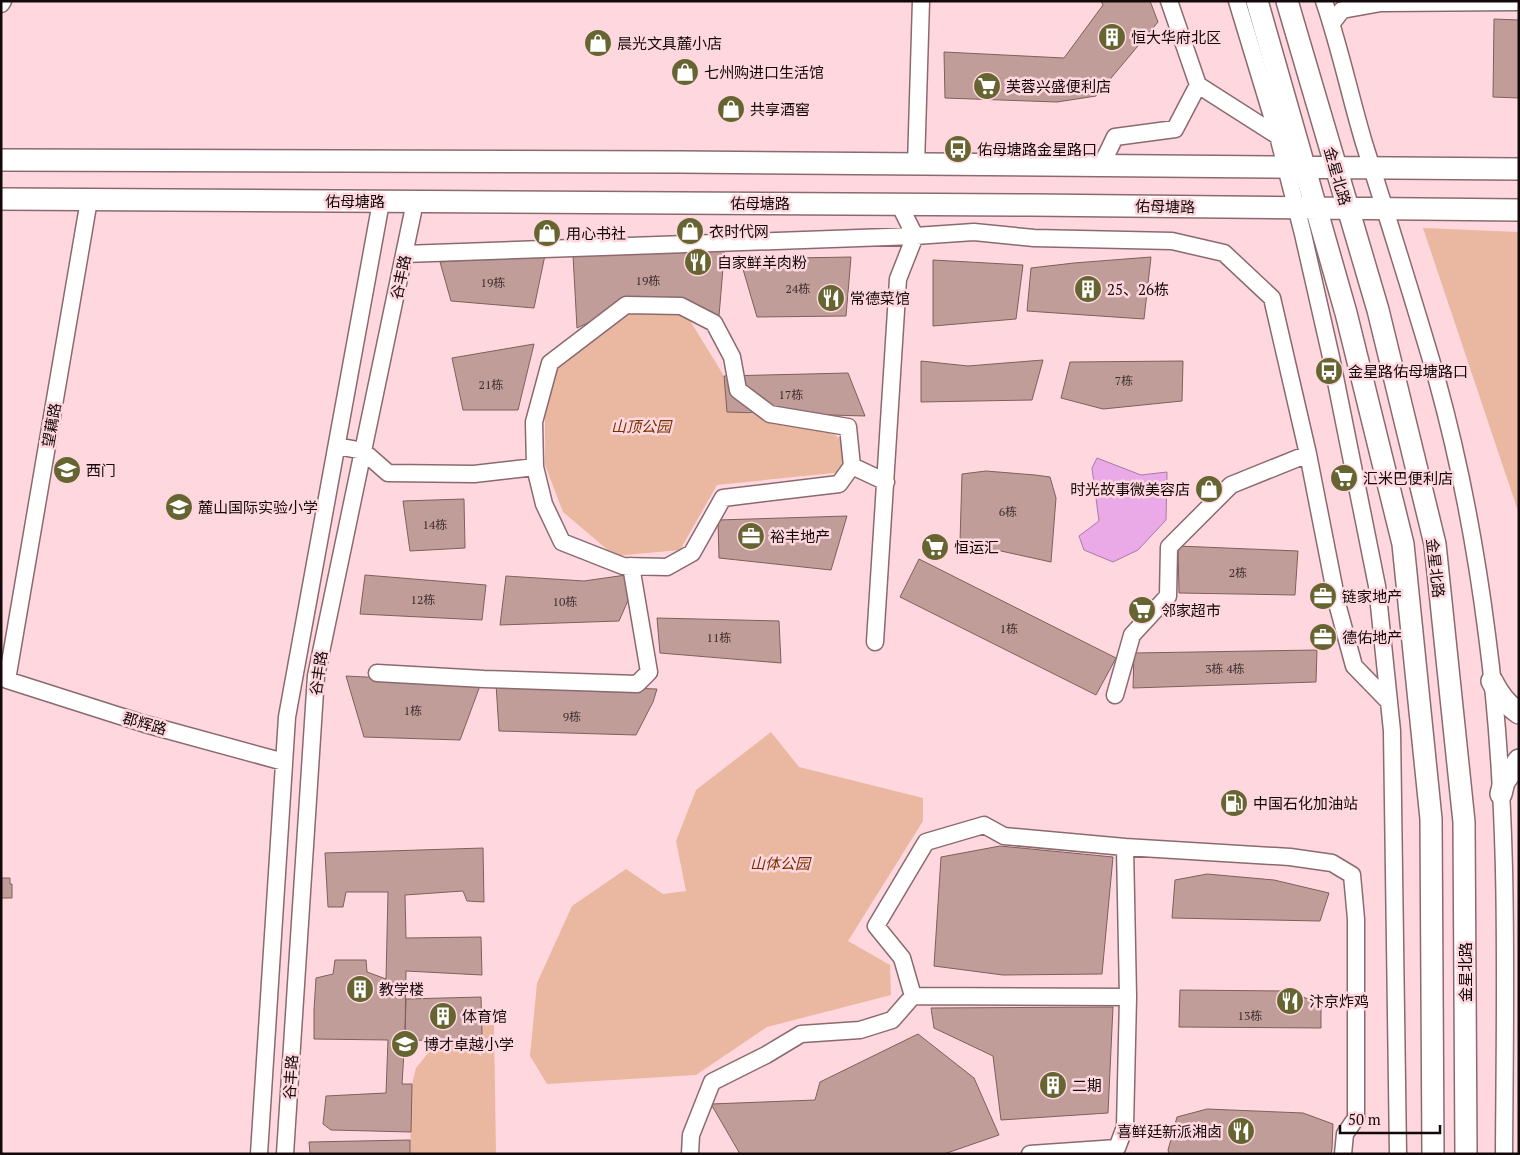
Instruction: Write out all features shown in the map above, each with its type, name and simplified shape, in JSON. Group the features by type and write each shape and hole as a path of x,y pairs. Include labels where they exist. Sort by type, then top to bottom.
{"main road":[{"name":"金星北路","path":"1257,1 1306,208 1346,313 1403,544 1432,819 1434,1154"},
{"name":"金星北路","path":"1287,1 1378,310 1435,544 1464,822 1466,1154"},
{"path":"1,160 1519,169"},
{"name":"佑母塘路","path":"1,199 899,204 1519,210"},
{"path":"1492,681 1499,695 1519,713"},
{"path":"1501,794 1504,782 1519,760"}],"street":[{"path":"916,164 921,1"},
{"path":"1169,1 1198,85 1278,136"},
{"path":"1237,1 1278,136 1296,168"},
{"path":"1324,1 1437,382 1448,425 1479,574 1492,681 1501,794 1505,922 1504,1154"},
{"path":"1332,23 1342,10 1381,4 1519,2"},
{"path":"1101,166 1115,137 1175,128 1198,85"},
{"name":"望藕路","path":"6,680 90,200"},
{"name":"谷丰路","path":"259,1154 287,717 381,202"},
{"name":"谷丰路","path":"284,1154 316,676 414,202"},
{"path":"876,642 898,279 915,236 899,204"},
{"path":"1306,208 1331,357 1377,586 1392,730 1398,1154"},
{"path":"404,254 915,236 974,232 1034,238 1172,241 1224,253 1272,298 1308,454 1338,607 1354,666 1389,702"},
{"path":"626,305 681,306 714,323 732,357 738,390 770,414 848,427 852,466 839,484 723,498 692,553 667,567 623,566 562,542 544,504 535,467 534,422 550,363 626,305"},
{"path":"337,446 363,451 388,473 474,474 535,467"},
{"path":"1115,696 1132,635 1168,596 1169,546 1231,485 1308,454"},
{"path":"852,466 886,482"},
{"path":"377,673 637,684 649,672 631,566"},
{"name":"郡辉路","path":"6,680 145,724 284,762"},
{"path":"913,996 902,958 876,926 926,842 984,825 1004,836 1125,847 1290,857 1332,863 1352,875 1356,919 1356,1118 1345,1134 1343,1154"},
{"path":"1030,1154 1117,1148 1125,1127 1128,997 1125,847"},
{"path":"690,1154 691,1135 712,1082 766,1055 801,1034 860,1030 892,1020 913,996 1128,997"}],"green space":[{"path":"1423,228 1519,232 1519,514"},
{"name":"山顶公园","path":"681,306 748,413 823,426 843,441 843,472 717,485 680,550 615,556 563,512 545,465 545,412 557,365 629,312"},
{"name":"山体公园","path":"771,732 799,767 923,798 923,821 848,941 890,965 891,995 767,1027 696,1075 547,1084 530,1056 537,983 572,906 626,869 663,894 686,891 676,841 696,790"},
{"path":"482,1025 494,1025 496,1154 410,1154 412,1084 416,1068 433,1047 462,1043 481,1056"}],"shaded area":[{"path":"1097,458 1141,475 1167,472 1166,520 1138,550 1113,562 1084,550 1079,536 1099,521 1092,468"}],"building":[{"name":"恒大华府北区","path":"1101,1 1150,1 1158,22 1096,96 1057,102 945,98 944,52 1064,58 1103,5"},
{"path":"1494,19 1519,20 1519,98 1493,97"},
{"path":"725,244 719,316 681,306 626,305 577,328 573,255"},
{"path":"545,255 534,308 451,301 440,262"},
{"path":"851,257 846,316 757,317 740,259"},
{"name":"25、26栋","path":"1151,257 1144,319 1027,311 1031,268"},
{"path":"933,260 1023,265 1016,319 933,326"},
{"path":"534,344 518,410 463,410 452,358"},
{"path":"1043,360 1032,400 921,402 921,361 968,366"},
{"path":"1183,361 1182,401 1103,409 1061,398 1070,362"},
{"path":"848,373 865,416 727,412 724,376"},
{"path":"986,471 1050,477 1056,498 1051,562 960,542 962,474"},
{"path":"464,499 465,548 410,551 403,501"},
{"path":"847,516 831,570 719,558 718,520"},
{"path":"1178,546 1298,551 1295,595 1179,593"},
{"path":"919,559 1116,658 1096,695 900,597"},
{"path":"640,573 619,621 500,625 506,576 584,581"},
{"path":"365,575 486,585 482,620 360,614"},
{"path":"657,618 779,621 781,663 660,653"},
{"path":"1317,650 1316,682 1133,688 1134,653"},
{"path":"346,676 481,683 460,740 364,737"},
{"path":"496,684 657,689 653,702 636,735 499,731"},
{"path":"1000,846 1113,857 1102,974 1003,975 934,966 941,857"},
{"name":"教学楼","path":"483,848 484,902 467,901 463,891 405,895 406,938 481,937 482,975 406,971 402,1084 412,1084 411,1132 331,1130 323,1124 326,1096 386,1093 388,1040 314,1039 316,978 333,974 335,960 366,960 367,972 386,979 388,892 346,892 343,907 328,907 325,853"},
{"path":"1207,874 1274,880 1329,893 1320,921 1172,918 1175,880"},
{"path":"1,878 10,878 12,898 1,898"},
{"path":"1180,990 1284,991 1321,1003 1321,1028 1179,1027"},
{"name":"体育馆","path":"481,997 482,1034 458,1041 411,1040 405,1036 406,999"},
{"name":"二期","path":"1113,1007 1108,1113 1001,1120 993,1056 934,1028 931,1008"},
{"path":"918,1034 974,1078 999,1135 944,1154 740,1154 711,1104 815,1100 820,1082"},
{"path":"1207,1109 1303,1113 1333,1124 1331,1154 1169,1154 1168,1150 1177,1117"},
{"path":"410,1140 410,1154 310,1154 309,1142"}],"place":[{"name":"恒大华府北区","path":"1112,37"},
{"name":"晨光文具麓小店","path":"598,43"},
{"name":"七州购进口生活馆","path":"685,72"},
{"name":"芙蓉兴盛便利店","path":"987,86"},
{"name":"共享酒窖","path":"731,109"},
{"name":"佑母塘路金星路口","path":"958,149"},
{"name":"衣时代网","path":"690,231"},
{"name":"用心书社","path":"547,233"},
{"name":"自家鲜羊肉粉","path":"698,262"},
{"name":"25、26栋","path":"1088,289"},
{"name":"常德菜馆","path":"831,298"},
{"name":"金星路佑母塘路口","path":"1329,371"},
{"name":"西门","path":"67,470"},
{"name":"汇米巴便利店","path":"1344,478"},
{"name":"时光故事微美容店","path":"1209,489"},
{"name":"麓山国际实验小学","path":"179,507"},
{"name":"裕丰地产","path":"751,536"},
{"name":"恒运汇","path":"935,547"},
{"name":"链家地产","path":"1323,596"},
{"name":"邻家超市","path":"1142,610"},
{"name":"德佑地产","path":"1323,637"},
{"name":"中国石化加油站","path":"1234,803"},
{"name":"教学楼","path":"360,989"},
{"name":"汴京炸鸡","path":"1290,1001"},
{"name":"体育馆","path":"443,1016"},
{"name":"博才卓越小学","path":"405,1044"},
{"name":"二期","path":"1053,1085"},
{"name":"喜鲜廷新派湘卤","path":"1241,1131"}]}
